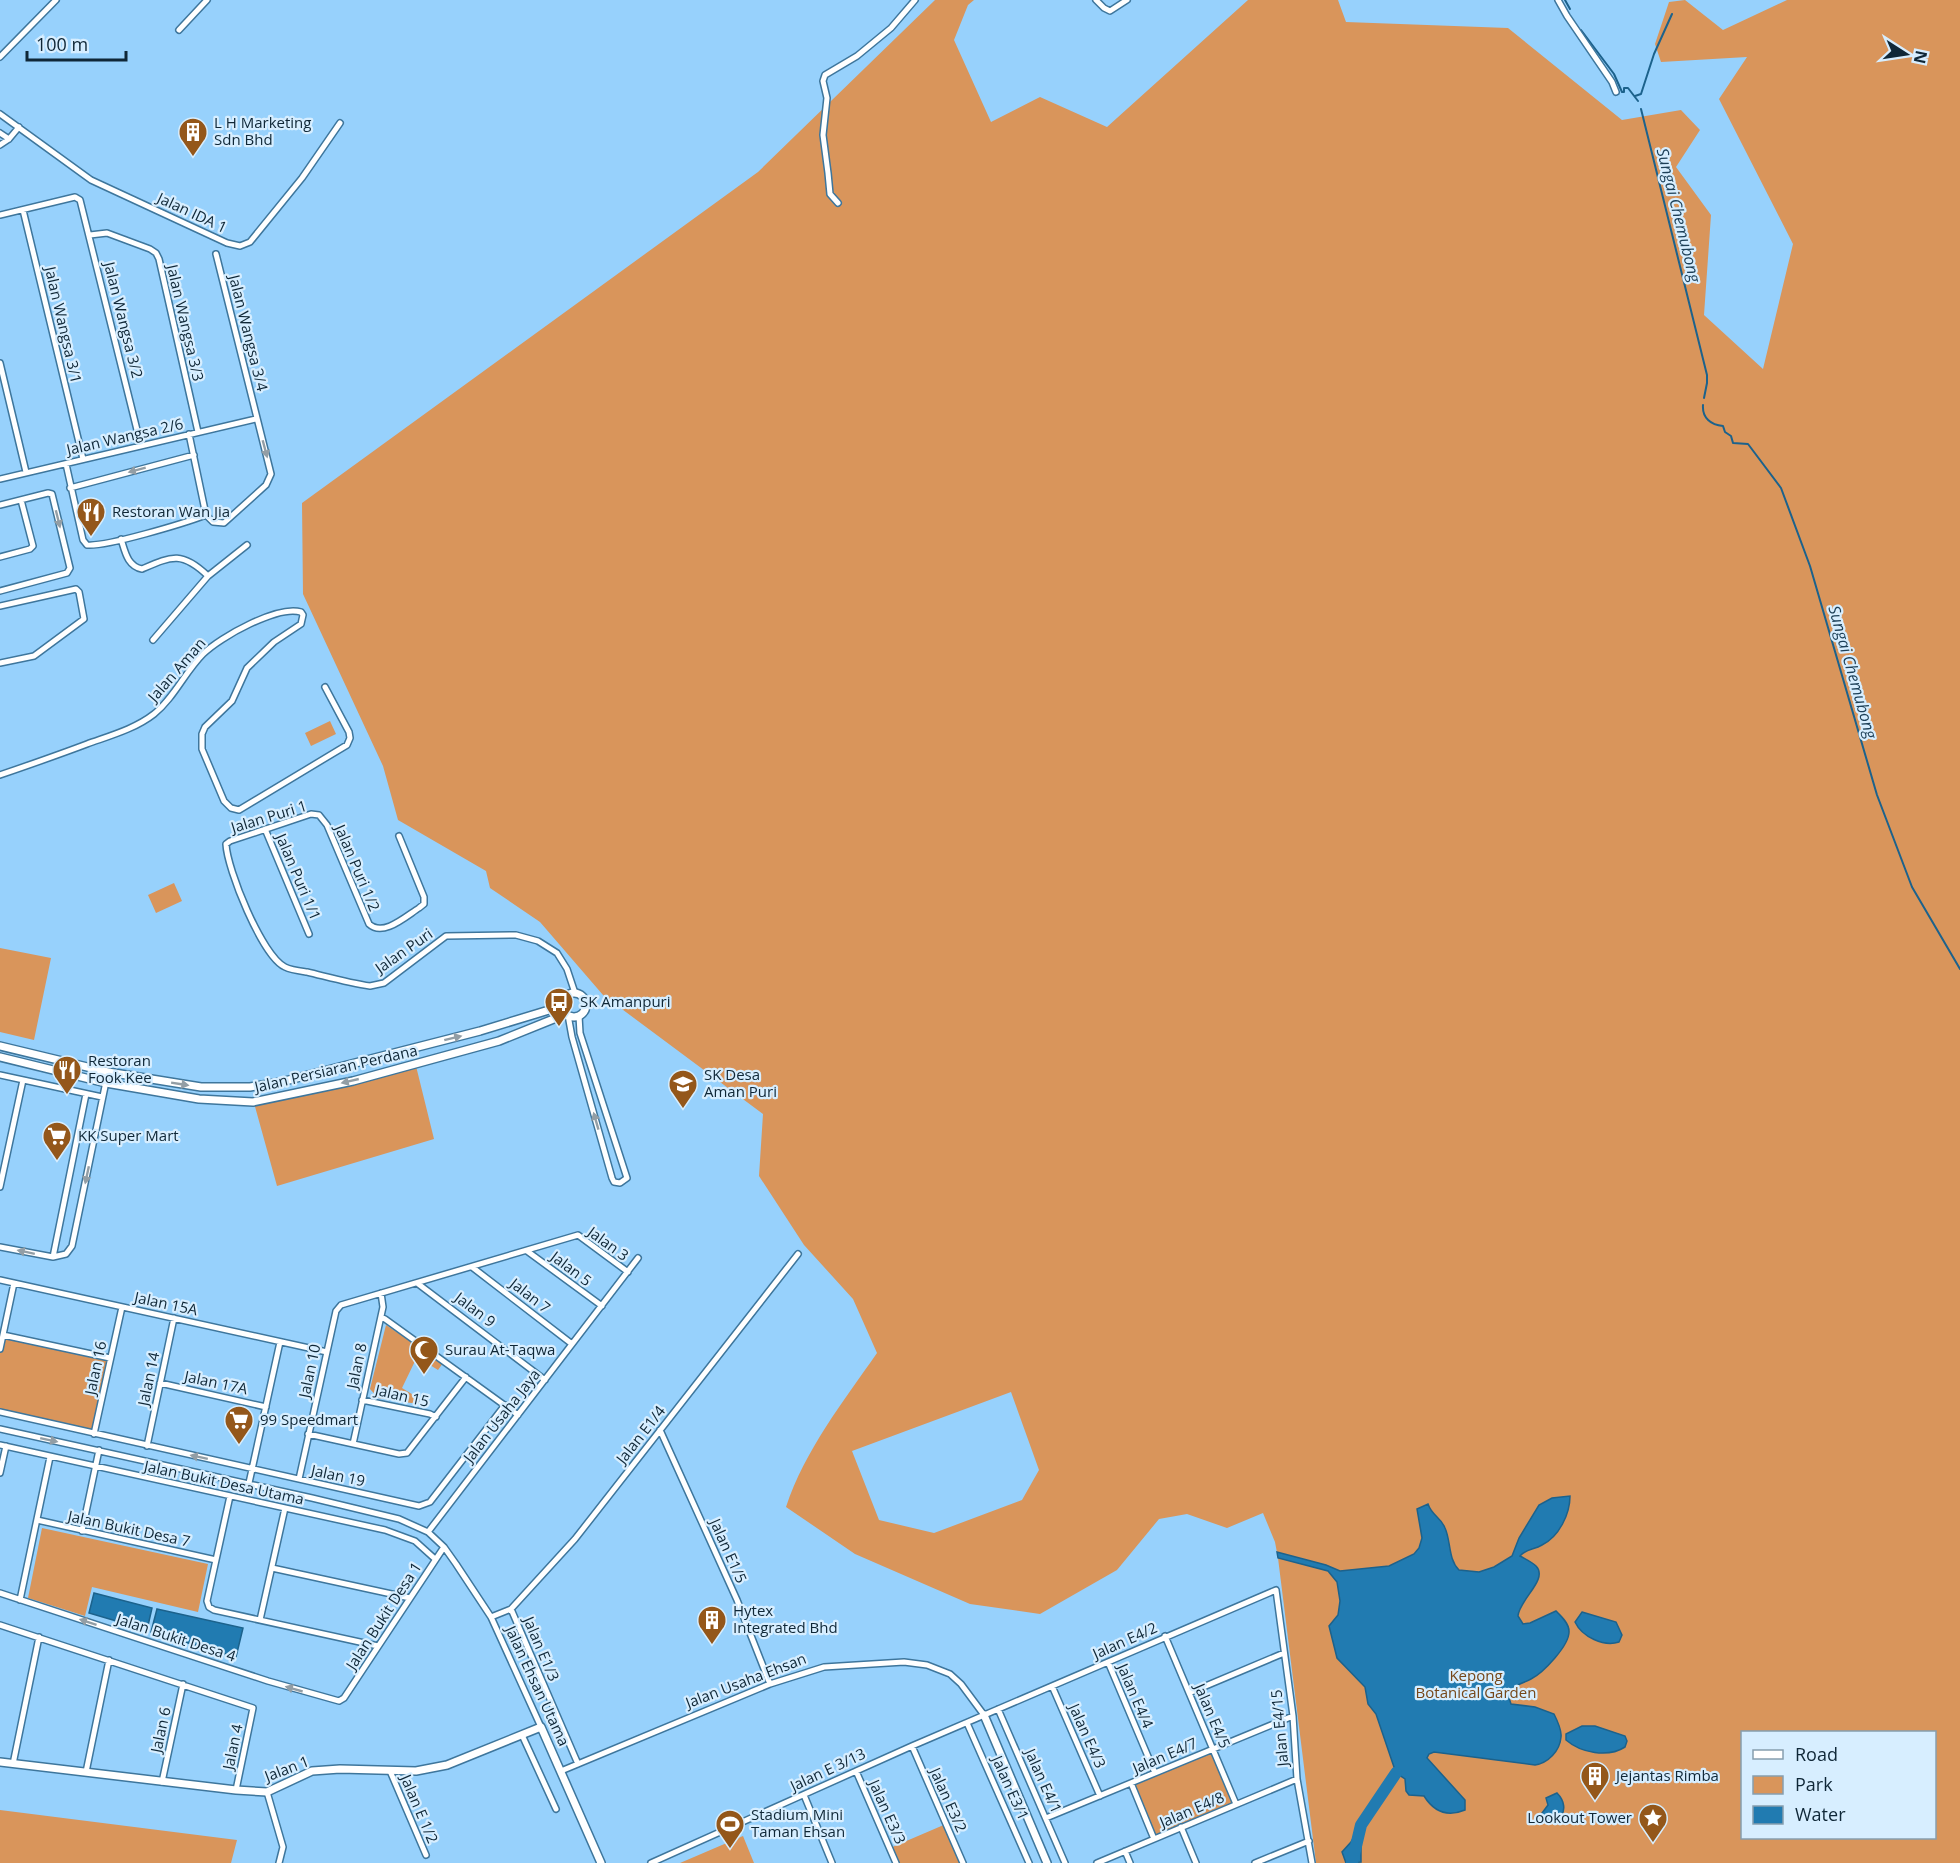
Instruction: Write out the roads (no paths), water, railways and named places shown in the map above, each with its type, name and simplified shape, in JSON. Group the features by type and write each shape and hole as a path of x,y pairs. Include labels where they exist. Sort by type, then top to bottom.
{"street":[{"path":"0,57 56,0"},
{"path":"179,30 207,0"},
{"path":"838,203 830,194 824,135 827,98 823,81 825,75 857,56 891,28 915,0"},
{"path":"1096,0 1110,11 1127,0"},
{"path":"1558,0 1612,82 1616,92"},
{"name":"Jalan IDA 1","path":"0,114 91,180 227,243 240,246 250,242 302,178 340,123"},
{"path":"0,145 9,139 19,127"},
{"path":"0,133 9,139"},
{"name":"Jalan Wangsa 3/2","path":"23,210 75,197 80,200 141,446"},
{"path":"0,215 23,210"},
{"name":"Jalan Wangsa 3/1","path":"23,210 83,459"},
{"name":"Jalan Wangsa 3/3","path":"90,235 107,233 156,253 198,432"},
{"name":"Jalan Wangsa 3/4","path":"206,515 213,522 224,523 270,480 269,467 216,254"},
{"path":"0,363 26,472"},
{"name":"Jalan Wangsa 2/6","path":"0,479 256,419"},
{"path":"66,464 84,543 93,545 121,539 206,515 189,434"},
{"path":"70,488 194,455"},
{"path":"0,505 48,493 52,494 70,570 67,573 0,591"},
{"path":"0,557 30,549 33,546 21,500"},
{"path":"121,539 129,561 137,568 142,569 172,557 196,564 208,576"},
{"path":"153,640 208,576 247,545"},
{"path":"0,606 76,589 79,592 84,618 83,622 34,656 0,663"},
{"name":"Jalan Aman","path":"0,776 119,733 153,715 202,655 219,641 269,615 293,610 302,612 302,624 274,642 247,668 232,701 205,727 202,734 202,749 224,801 231,808 239,810 349,742 349,732 325,687"},
{"name":"Jalan Puri 1","path":"226,844 310,814 319,815"},
{"name":"Jalan Puri 1/2","path":"319,815 327,825 369,924 375,929 383,929 419,909 424,903 424,897 399,836"},
{"name":"Jalan Puri 1/1","path":"265,829 309,934"},
{"name":"Jalan Puri","path":"226,844 226,854 233,876 255,927 272,956 284,967 370,986 384,983 446,936 516,935 538,941 558,953 576,993"},
{"path":"567,1015 579,1016 585,1011 586,1003 583,996 576,993 567,995 562,1006 567,1015 612,1178 619,1184 627,1178 580,1033 579,1016"},
{"name":"Jalan Persiaran Perdana","path":"0,1046 108,1071 201,1087 250,1087 281,1082 480,1031 562,1006"},
{"name":"Jalan Persiaran Perdana","path":"0,1057 106,1083 199,1099 253,1102 353,1081 499,1041 567,1015"},
{"path":"0,1247 53,1257 66,1254 72,1246 108,1071"},
{"path":"0,1075 102,1097"},
{"path":"0,1187 23,1080"},
{"path":"53,1257 86,1094"},
{"name":"Jalan 3","path":"527,1251 580,1236 628,1272"},
{"path":"381,1293 527,1251"},
{"name":"Jalan 5","path":"527,1251 602,1306"},
{"name":"Jalan E1/4","path":"491,1617 511,1609 575,1539 798,1254"},
{"name":"Jalan Usaha Jaya","path":"428,1532 638,1258"},
{"name":"Jalan 7","path":"472,1267 572,1344"},
{"name":"Jalan 15A","path":"0,1280 327,1352"},
{"path":"0,1349 14,1283"},
{"name":"Jalan 9","path":"417,1283 545,1380"},
{"name":"Jalan 10","path":"298,1479 336,1311 341,1305 381,1293"},
{"name":"Jalan 8","path":"353,1444 383,1307 381,1293"},
{"name":"Jalan 16","path":"94,1434 122,1307"},
{"path":"381,1317 518,1415"},
{"name":"Jalan 14","path":"147,1446 174,1318"},
{"path":"3,1335 110,1358"},
{"path":"249,1483 280,1342"},
{"path":"308,1434 399,1454 407,1453 466,1377"},
{"name":"Jalan 17A","path":"160,1383 266,1407"},
{"name":"Jalan 15","path":"362,1400 435,1417"},
{"name":"Jalan 19","path":"147,1446 419,1506 430,1502 505,1405"},
{"path":"0,1412 147,1446"},
{"name":"Jalan Bukit Desa Utama","path":"0,1429 249,1483 399,1519 428,1532"},
{"name":"Jalan E1/5","path":"660,1430 737,1600 770,1684"},
{"path":"0,1473 3,1446"},
{"name":"Jalan Bukit Desa Utama","path":"3,1446 385,1530 415,1541 435,1559"},
{"path":"82,1531 99,1450"},
{"path":"20,1600 50,1457"},
{"path":"230,1496 207,1601 209,1607 378,1646"},
{"path":"260,1620 285,1508"},
{"name":"Jalan Bukit Desa 7","path":"37,1520 216,1560"},
{"name":"Jalan Ehsan Utama","path":"428,1532 444,1547 491,1617 601,1863"},
{"name":"Jalan Bukit Desa 1","path":"344,1698 444,1547"},
{"path":"272,1568 410,1598"},
{"name":"Jalan E4/2","path":"984,1715 1276,1590"},
{"name":"Jalan E4/15","path":"1276,1590 1293,1716 1297,1779 1312,1863"},
{"name":"Jalan Bukit Desa 4","path":"0,1593 268,1681 339,1701 344,1698"},
{"name":"Jalan E1/3","path":"511,1609 578,1764"},
{"path":"0,1625 183,1684"},
{"name":"Jalan E4/5","path":"1165,1636 1236,1804"},
{"path":"14,1764 39,1637"},
{"path":"1190,1693 1284,1653"},
{"path":"86,1772 109,1660"},
{"name":"Jalan Usaha Ehsan","path":"561,1771 770,1684 824,1667 895,1662 918,1663 936,1668 955,1678 968,1691 984,1715 1047,1863"},
{"name":"Jalan E4/4","path":"1108,1662 1155,1773"},
{"name":"Jalan 4","path":"183,1684 253,1707 236,1790"},
{"name":"Jalan 6","path":"162,1782 183,1684"},
{"name":"Jalan E4/3","path":"1052,1686 1100,1796"},
{"name":"Jalan E4/1","path":"998,1709 1065,1863"},
{"name":"Jalan E 3/13","path":"651,1863 984,1715"},
{"name":"Jalan E4/7","path":"1046,1818 1293,1716"},
{"name":"Jalan E3/1","path":"967,1723 1029,1863"},
{"name":"Jalan 1","path":"0,1762 267,1792 312,1771 340,1769 416,1771 447,1765 541,1727"},
{"path":"522,1735 556,1809"},
{"name":"Jalan E3/2","path":"912,1746 963,1863"},
{"name":"Jalan E 1/2","path":"390,1771 426,1855"},
{"name":"Jalan E3/3","path":"856,1771 896,1863"},
{"name":"Jalan E4/8","path":"1097,1863 1297,1779"},
{"path":"1131,1783 1154,1839"},
{"path":"267,1792 283,1848 279,1863"},
{"path":"804,1795 832,1863"},
{"path":"1181,1827 1196,1863"},
{"path":"1255,1863 1309,1841"},
{"path":"1125,1851 1130,1863"}],"water":[{"path":"1570,1496 1566,1517 1554,1537 1520,1556 1536,1566 1539,1577 1518,1616 1523,1624 1556,1611 1568,1625 1568,1637 1561,1651 1549,1665 1536,1676 1515,1687 1508,1695 1511,1704 1535,1707 1554,1714 1561,1731 1558,1747 1549,1759 1535,1765 1434,1752 1429,1754 1427,1758 1465,1800 1465,1810 1453,1813 1442,1812 1432,1806 1424,1796 1409,1795 1406,1791 1405,1779 1396,1773 1376,1714 1368,1704 1365,1687 1337,1658 1329,1626 1338,1615 1340,1601 1337,1582 1328,1571 1278,1558 1277,1552 1340,1571 1389,1566 1414,1554 1419,1548 1422,1538 1417,1509 1428,1504 1445,1528 1455,1566 1459,1570 1479,1572 1494,1567 1512,1556 1519,1538 1539,1505 1552,1498"},
{"path":"94,1593 152,1608 147,1630 89,1613"},
{"path":"157,1609 243,1628 236,1657 151,1632"},
{"path":"1582,1612 1616,1622 1622,1635 1619,1642 1600,1642 1583,1632 1575,1622"},
{"path":"1582,1726 1595,1726 1625,1736 1627,1741 1625,1747 1611,1752 1595,1753 1579,1748 1566,1740 1566,1734"},
{"path":"1557,1793 1564,1805 1561,1816 1552,1821 1539,1817 1548,1805 1546,1798"},
{"path":"1361,1825 1361,1862 1346,1863 1342,1852"}],"waterway":[{"name":"Sungai Chemubong","path":"1565,0 1570,9"},
{"path":"1635,96 1641,94 1654,54 1672,14"},
{"name":"Sungai Chemubong","path":"1581,30 1614,74 1622,92 1624,88 1628,88 1638,101"},
{"name":"Sungai Chemubong","path":"1641,109 1707,375 1704,398"},
{"name":"Sungai Chemubong","path":"1703,405 1704,414 1708,420 1723,426 1725,432 1731,436 1733,443 1748,444 1781,488 1810,566 1877,795 1912,887 1960,969"},
{"path":"1352,1863 1361,1825 1396,1773"}],"place":[{"name":"L H Marketing Sdn Bhd","path":"193,158"},
{"name":"Restoran Wan Jia","path":"91,538"},
{"name":"SK Amanpuri","path":"559,1028"},
{"name":"Restoran Fook Kee","path":"67,1096"},
{"name":"SK Desa Aman Puri","path":"683,1110"},
{"name":"KK Super Mart","path":"57,1162"},
{"name":"Surau At-Taqwa","path":"424,1376"},
{"name":"99 Speedmart","path":"239,1446"},
{"name":"Hytex Integrated Bhd","path":"712,1646"},
{"name":"Jejantas Rimba","path":"1595,1802"},
{"name":"Lookout Tower","path":"1653,1844"},
{"name":"Stadium Mini Taman Ehsan","path":"730,1850"}],"park label":[{"name":"Kepong Botanical Garden","path":"1476,1684"}]}
